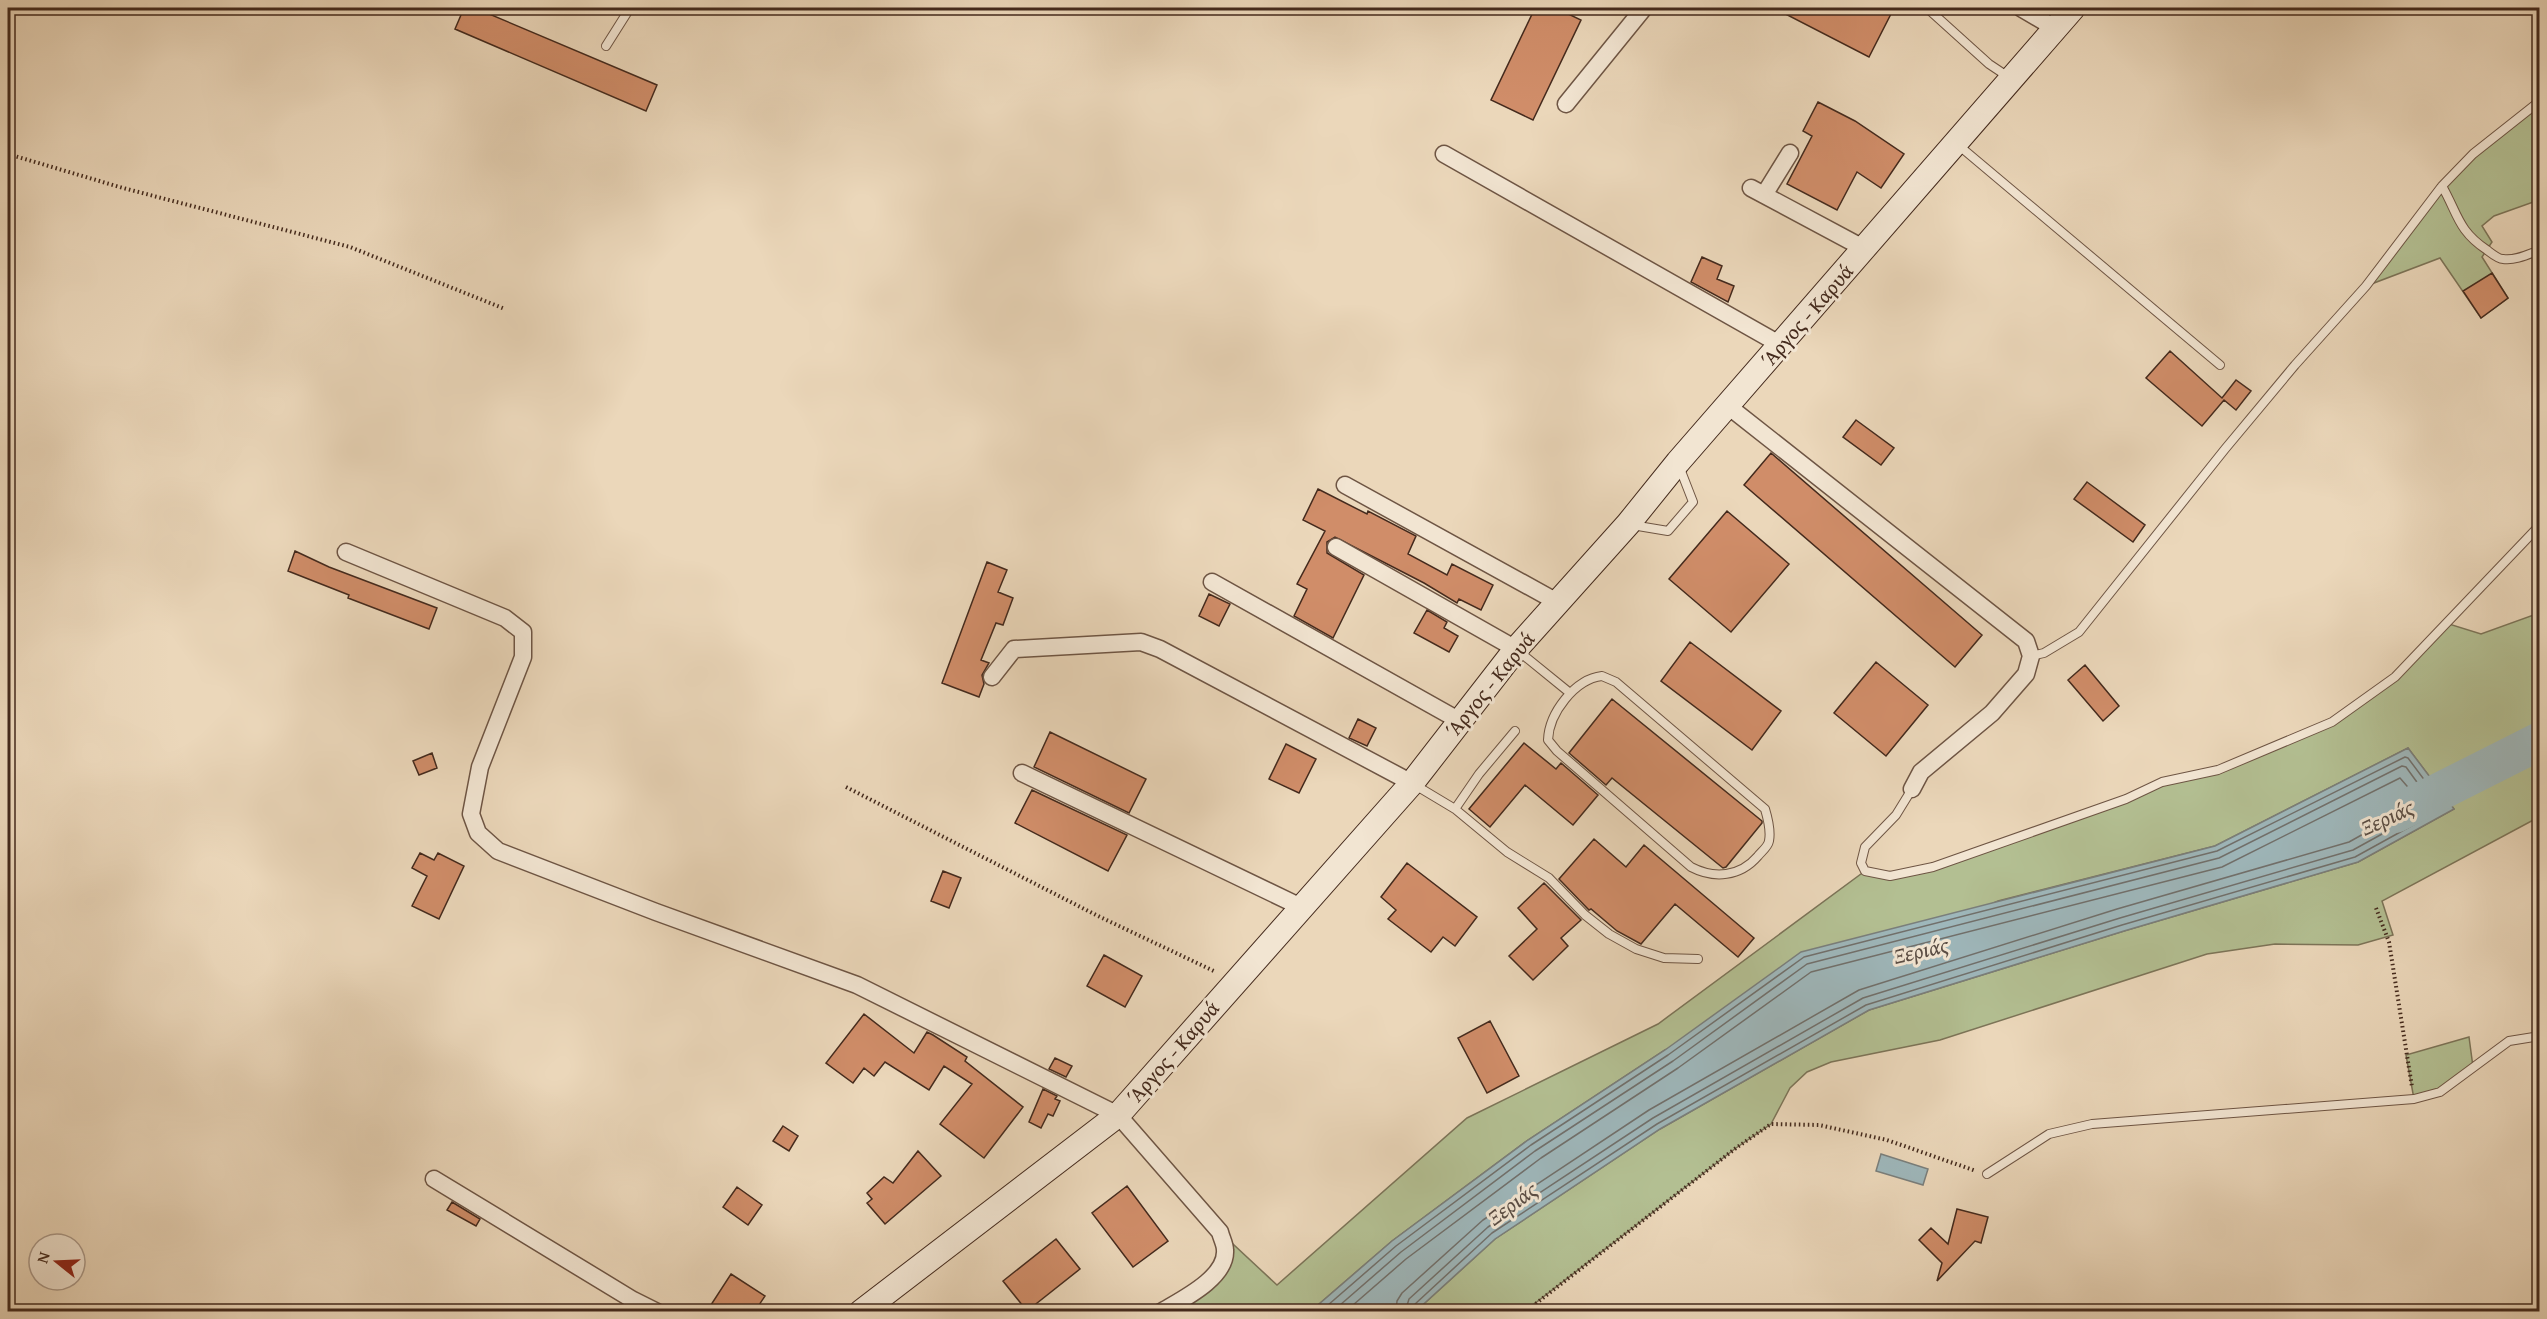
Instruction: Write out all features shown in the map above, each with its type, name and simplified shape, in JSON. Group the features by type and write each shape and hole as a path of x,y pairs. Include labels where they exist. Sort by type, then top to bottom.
{"main road":[{"name":"Άργος - Καρυά","path":"861,1311 1118,1115 1412,783 1516,649 1628,524 1678,462 2073,8"}],"street":[{"path":"1566,104 1644,8"},
{"path":"2021,8 2055,28"},
{"path":"1790,153 1758,192 1864,249"},
{"path":"1444,154 1781,345"},
{"path":"1728,406 2026,641 2031,656 2026,674 1999,705 1921,772 1912,789"},
{"path":"1345,485 1559,603"},
{"path":"1336,548 1516,649"},
{"path":"346,552 505,618 524,632 523,657 480,767 471,814 478,833 498,851 656,912 857,985 1118,1115 1220,1232 1226,1252 1219,1269 1202,1288 1161,1311"},
{"path":"1212,582 1460,721"},
{"path":"992,677 1014,650 1141,642 1160,649 1412,783"},
{"path":"1022,773 1302,907"},
{"path":"434,1179 633,1300 657,1311"}],"lane":[{"path":"606,46 630,8"},
{"path":"1927,8 1989,64 2010,78"},
{"path":"2031,656 2044,653 2079,632 2239,432 2366,286 2442,186 2473,154 2540,101"},
{"path":"1956,143 2220,365"},
{"path":"2442,186 2459,223 2470,238 2488,251 2502,260 2519,258 2540,250"},
{"path":"1628,524 1668,531 1693,502 1678,462"},
{"path":"1912,789 1896,815 1864,847 1861,863 1865,871 1890,876 1933,867 2126,799 2162,782 2218,770 2280,744 2332,722 2395,677 2540,525"},
{"path":"1516,649 1570,693"},
{"path":"1602,676 1616,682 1765,809 1769,824 1769,843 1747,869 1730,873 1705,874 1691,867 1557,751 1548,740 1548,728 1570,693 1590,678 1602,676"},
{"path":"1455,809 1479,774 1515,731"},
{"path":"1412,783 1455,809 1507,852 1549,878 1585,915 1609,934 1636,949 1664,958 1698,959"},
{"path":"1987,1174 2049,1134 2092,1124 2414,1100 2440,1092 2509,1041 2540,1036"}],"path":[{"path":"8,154 123,188 350,247 504,309"},
{"path":"846,787 1098,916 1235,981"},
{"path":"2376,908 2389,942 2414,1100"},
{"path":"1525,1311 1736,1148 1771,1124 1819,1125 1887,1140 1954,1166 1987,1174"}],"green space":[{"path":"2539,101 2539,200 2494,216 2482,226 2492,242 2482,257 2508,298 2481,318 2440,258 2366,286 2442,186"},
{"path":"2539,613 2539,817 2382,901 2393,935 2358,945 2275,944 2207,954 1940,1040 1831,1062 1807,1072 1790,1088 1771,1124 1736,1148 1525,1311 1416,1311 1495,1239 1660,1129 1869,1010 2358,862 2454,809 2408,748 2215,846 1998,901 1665,1050 1528,1140 1392,1241 1311,1311 1161,1312 1219,1269 1220,1232 1277,1285 1467,1118 1658,1024 1865,871 1890,876 1933,867 2162,782 2218,770 2332,722 2378,691 2446,623 2481,634"},
{"path":"2469,1037 2473,1067 2440,1092 2414,1099 2406,1055"}],"water":[{"path":"2408,748 2454,809 2358,862 1869,1010 1660,1129 1495,1239 1416,1311 1311,1311 1392,1241 1528,1140 1665,1050 1801,952 2215,846"},
{"path":"1881,1154 1928,1169 1923,1185 1876,1171"}],"building":[{"path":"464,8 475,8 657,85 646,111 455,29"},
{"path":"1535,8 1556,8 1581,20 1533,120 1491,100"},
{"path":"1774,8 1894,8 1869,57"},
{"path":"1818,102 1855,121 1904,154 1881,188 1857,172 1837,210 1787,184 1812,136 1803,131"},
{"path":"1702,257 1722,266 1717,279 1734,286 1728,302 1691,282"},
{"path":"2492,273 2508,298 2481,318 2463,291"},
{"path":"2170,351 2222,398 2236,380 2251,391 2236,410 2224,400 2202,426 2146,378"},
{"path":"1856,420 1894,448 1881,465 1843,437"},
{"path":"1771,453 1982,635 1955,667 1744,485"},
{"path":"2087,482 2145,525 2133,542 2074,499"},
{"path":"1318,489 1416,536 1408,554 1447,575 1452,564 1493,585 1481,610 1459,599 1457,603 1424,583 1335,537 1327,542 1327,553 1364,575 1333,638 1294,616 1307,589 1297,584 1325,531 1303,520"},
{"path":"1727,511 1789,564 1731,632 1669,579"},
{"path":"295,551 329,567 437,608 429,629 348,598 349,595 288,571"},
{"path":"987,562 1007,570 998,592 1013,598 1003,625 996,623 981,660 989,663 982,675 984,684 979,697 942,683"},
{"path":"1209,594 1230,604 1219,626 1199,616"},
{"path":"1427,610 1447,622 1444,628 1458,636 1449,652 1414,633"},
{"path":"1690,642 1781,711 1752,750 1661,681"},
{"path":"1876,662 1928,705 1886,756 1834,713"},
{"path":"2085,665 2119,706 2103,721 2068,680"},
{"path":"1612,699 1762,821 1726,867 1723,868 1612,778 1606,785 1569,753"},
{"path":"1358,719 1376,728 1367,746 1349,738"},
{"path":"1050,732 1146,779 1129,813 1034,767"},
{"path":"1524,743 1556,769 1561,763 1598,795 1573,825 1525,785 1490,827 1469,809"},
{"path":"1286,744 1316,759 1299,793 1269,779"},
{"path":"432,753 437,768 419,775 413,761"},
{"path":"1032,790 1127,835 1108,871 1015,823"},
{"path":"1594,839 1626,867 1644,845 1754,938 1738,957 1675,904 1641,944 1617,931 1591,909 1589,910 1559,879"},
{"path":"420,853 434,860 438,853 464,866 439,919 412,906 427,876 412,868"},
{"path":"1407,863 1477,917 1455,946 1443,937 1431,952 1388,919 1396,910 1381,897"},
{"path":"943,871 961,878 949,908 931,901"},
{"path":"1544,883 1581,920 1561,938 1568,946 1533,980 1509,956 1537,929 1518,908"},
{"path":"1104,955 1142,976 1125,1007 1087,986"},
{"path":"864,1014 914,1053 927,1032 933,1035 967,1057 965,1061 1023,1107 984,1158 940,1124 972,1084 944,1066 929,1090 885,1062 874,1076 864,1068 853,1083 826,1063"},
{"path":"1490,1021 1519,1076 1487,1093 1458,1038"},
{"path":"1055,1058 1072,1066 1066,1077 1049,1069"},
{"path":"1043,1089 1057,1096 1055,1099 1060,1101 1053,1116 1048,1114 1041,1128 1029,1122"},
{"path":"783,1126 798,1136 789,1151 773,1141"},
{"path":"918,1151 941,1176 885,1224 867,1203 872,1199 867,1193 884,1177 893,1183"},
{"path":"1127,1186 1168,1241 1133,1267 1092,1213"},
{"path":"737,1187 762,1205 748,1225 723,1207"},
{"path":"452,1202 480,1219 476,1226 447,1210"},
{"path":"1957,1209 1988,1217 1981,1243 1975,1241 1937,1281 1942,1263 1919,1240 1931,1228 1948,1244"},
{"path":"1056,1239 1080,1269 1027,1311 1003,1281"},
{"path":"731,1274 765,1296 755,1311 707,1311"}],"waterway":[{"name":"Ξεριάς","path":"2395,814 2540,741"}]}
